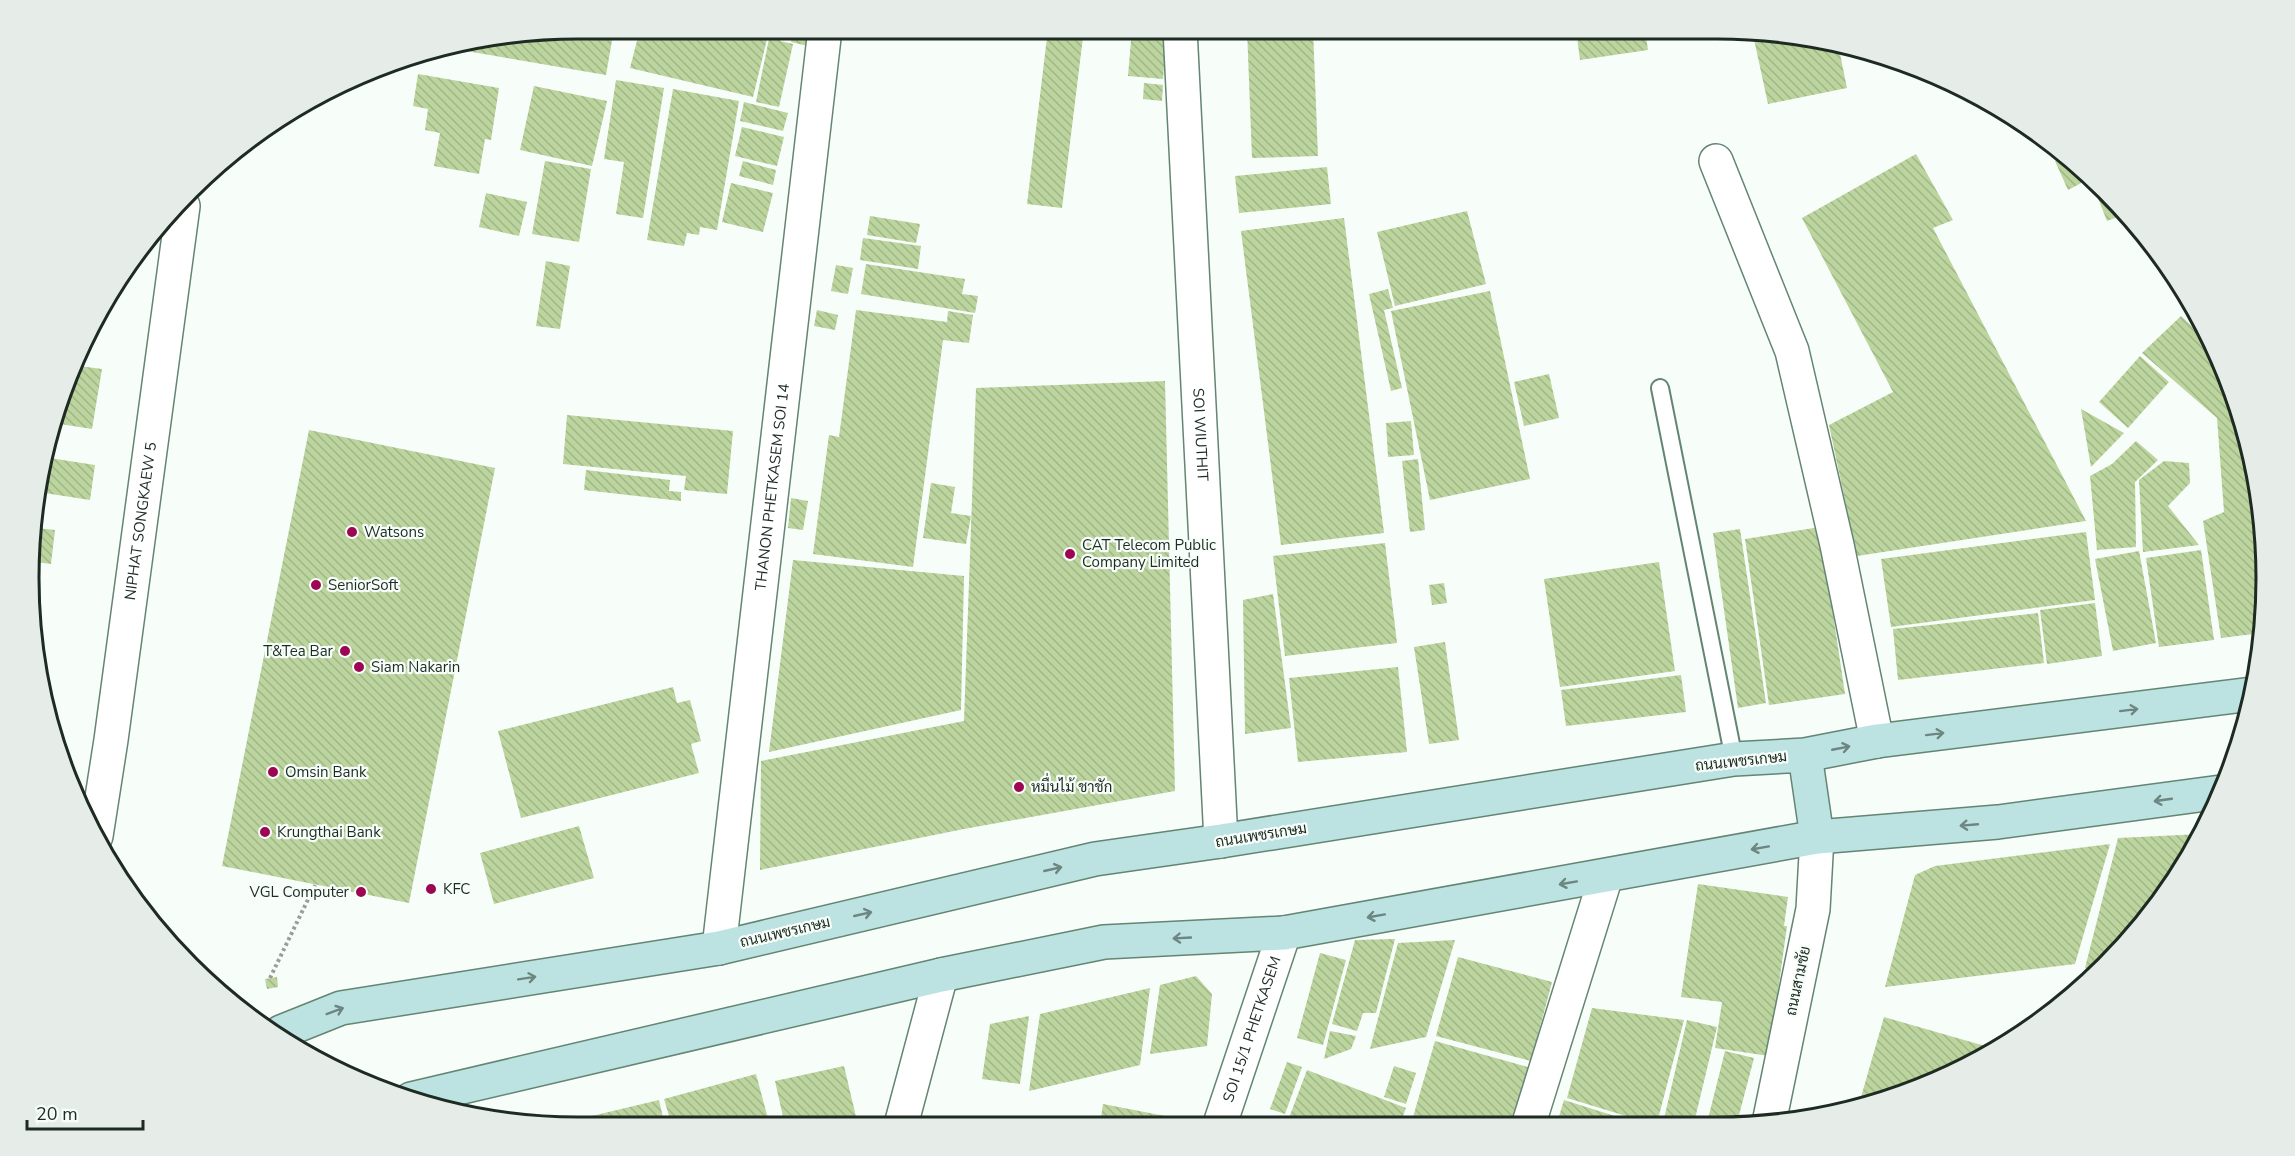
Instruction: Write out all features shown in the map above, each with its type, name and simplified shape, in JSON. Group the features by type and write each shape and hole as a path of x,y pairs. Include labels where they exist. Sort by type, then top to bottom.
{"main road":[{"name":"ถนนเพชรเกษม","path":"285,1030 341,1008 719,948 1095,859 1734,759 1805,755 1877,741 2243,695"},
{"path":"1805,755 1817,837"},
{"path":"429,1096 941,975 1104,942 1284,933 1817,837 1998,822 2211,793"}],"street":[{"name":"THANON PHETKASEM SOI 14","path":"719,948 824,39"},
{"name":"SOI WIUTHIT","path":"1181,39 1221,841"},
{"path":"1716,160 1792,351 1837,544 1877,741"},
{"name":"NIPHAT SONGKAEW 5","path":"98,822 182,213"},
{"name":"ถนนสามชัย","path":"1771,1114 1814,909 1817,837"},
{"path":"1531,1117 1606,876"},
{"name":"SOI 15/1 PHETKASEM","path":"1222,1117 1284,933"},
{"path":"903,1117 941,975"}],"lane":[{"path":"1660,388 1734,759"}],"path":[{"path":"270,978 315,885"}],"building":[{"path":"612,39 606,75 465,51 543,40"},
{"path":"637,39 767,39 753,97 630,68"},
{"path":"769,39 780,39 780,41 793,44 779,107 756,102"},
{"path":"792,39 810,39 808,46 791,42"},
{"path":"1047,39 1083,39 1062,208 1027,204"},
{"path":"1131,39 1166,39 1163,79 1128,76"},
{"path":"1247,39 1313,39 1318,156 1252,158"},
{"path":"1577,39 1646,39 1648,50 1580,60"},
{"path":"1754,40 1840,53 1847,88 1768,104"},
{"path":"418,74 499,88 491,140 485,139 479,174 434,166 440,133 425,130 428,109 413,106"},
{"path":"616,80 664,88 643,218 616,214 624,162 604,159"},
{"path":"1144,83 1163,85 1162,101 1143,99"},
{"path":"534,86 607,101 592,166 520,150"},
{"path":"673,89 739,101 717,230 700,227 699,235 687,233 684,246 647,240"},
{"path":"744,102 788,113 783,131 740,121"},
{"path":"742,127 784,137 777,166 735,156"},
{"path":"1916,154 1953,220 1933,228 2086,521 1857,556 1829,425 1893,392 1802,218"},
{"path":"2057,160 2082,182 2068,190 2055,161"},
{"path":"545,161 591,169 579,242 532,234"},
{"path":"743,161 776,170 773,185 739,176"},
{"path":"1327,167 1331,204 1239,213 1235,176"},
{"path":"731,183 773,193 763,232 722,222"},
{"path":"486,193 527,202 519,236 479,227"},
{"path":"2097,196 2117,217 2107,221"},
{"path":"1467,211 1486,284 1395,306 1377,232"},
{"path":"870,216 920,224 916,243 867,235"},
{"path":"1344,218 1384,533 1281,545 1241,231"},
{"path":"863,238 921,246 918,269 860,260"},
{"path":"546,261 570,266 560,329 536,326"},
{"path":"866,264 965,279 962,294 978,296 975,313 861,294"},
{"path":"836,265 853,268 848,294 831,291"},
{"path":"1388,289 1393,308 1384,310 1402,388 1391,391 1369,294"},
{"path":"1490,291 1530,479 1430,500 1391,311"},
{"path":"817,310 838,315 835,330 814,326"},
{"path":"856,310 947,322 948,311 973,315 969,343 943,340 913,567 813,554 829,435 839,437"},
{"path":"2181,316 2194,328 2215,372 2238,438 2246,473 2255,543 2256,578 2253,634 2221,638 2203,521 2224,512 2217,418 2142,353"},
{"path":"2140,356 2169,382 2128,428 2099,402"},
{"path":"83,366 102,369 92,429 62,424"},
{"path":"1549,374 1559,418 1524,426 1514,382"},
{"name":"CAT Telecom Public Company Limited","path":"1165,381 1175,791 964,829 760,870 761,761 964,721 976,388"},
{"path":"2081,409 2124,433 2091,467"},
{"path":"567,415 733,431 727,494 684,490 686,476 563,464"},
{"path":"1411,421 1414,455 1388,457 1386,423"},
{"name":"Siam Nakarin","path":"309,430 495,468 409,903 222,866"},
{"path":"2136,441 2158,460 2135,482 2136,547 2097,550 2090,476 2112,464"},
{"path":"52,458 95,465 90,500 46,493"},
{"path":"1418,459 1425,530 1410,532 1402,461"},
{"path":"2164,461 2189,463 2190,483 2168,506 2199,545 2143,552 2139,480"},
{"path":"586,470 670,480 669,491 681,492 681,501 584,490"},
{"path":"931,483 955,487 951,513 971,516 966,544 923,538"},
{"path":"791,498 808,501 803,530 788,528"},
{"path":"1820,527 1845,694 1769,705 1745,539"},
{"path":"42,529 55,530 51,564 39,562"},
{"path":"1740,529 1766,703 1738,708 1713,533"},
{"path":"2086,532 2095,600 1891,627 1881,559"},
{"path":"1385,543 1397,643 1285,656 1273,556"},
{"path":"2201,550 2214,640 2159,647 2146,558"},
{"path":"2139,551 2156,643 2113,651 2095,559"},
{"path":"793,560 964,576 961,710 769,752"},
{"path":"1659,562 1675,671 1560,687 1544,579"},
{"path":"1444,583 1447,603 1432,605 1429,585"},
{"path":"1273,594 1291,728 1245,734 1243,600"},
{"path":"2095,603 2102,656 2047,664 2040,610"},
{"path":"2038,613 2044,663 1898,680 1893,629"},
{"path":"1445,642 1459,740 1429,744 1414,647"},
{"path":"1398,667 1407,752 1298,762 1289,678"},
{"path":"1681,675 1686,712 1566,726 1561,690"},
{"path":"673,687 677,703 690,700 701,741 691,744 699,773 521,818 498,731"},
{"path":"579,826 594,878 494,904 480,853"},
{"path":"2191,834 2145,906 2088,969 2085,968 2118,838"},
{"path":"2110,844 2075,964 1885,987 1915,875 1935,866"},
{"path":"1698,884 1788,897 1784,926 1787,926 1769,1056 1715,1048 1722,1002 1681,997"},
{"path":"1395,939 1376,1013 1363,1013 1357,1031 1332,1024 1355,940"},
{"path":"1455,940 1426,1037 1370,1049 1398,943"},
{"path":"1320,953 1346,960 1323,1045 1297,1038"},
{"path":"1458,957 1552,982 1531,1061 1436,1036"},
{"path":"1196,976 1212,994 1207,1046 1150,1054 1160,985"},
{"path":"277,977 278,987 267,989 265,979"},
{"path":"1150,988 1140,1065 1029,1091 1040,1014"},
{"path":"1592,1008 1684,1020 1659,1117 1629,1117 1567,1098"},
{"path":"1029,1016 1020,1084 982,1079 990,1024"},
{"path":"1884,1017 1985,1046 1923,1076 1861,1098"},
{"path":"1687,1020 1717,1027 1695,1117 1664,1117"},
{"path":"1330,1031 1356,1036 1351,1049 1324,1059"},
{"path":"1435,1041 1531,1068 1517,1117 1413,1117"},
{"path":"1725,1051 1754,1058 1739,1116 1708,1117"},
{"path":"1287,1062 1302,1067 1285,1114 1270,1109"},
{"path":"844,1066 856,1117 783,1117 775,1081"},
{"path":"1394,1066 1416,1073 1406,1104 1384,1097"},
{"path":"1307,1070 1406,1108 1403,1117 1289,1117"},
{"path":"756,1074 768,1117 669,1117 664,1099"},
{"path":"659,1100 663,1117 588,1117"},
{"path":"1564,1100 1618,1117 1559,1117"},
{"path":"1103,1104 1170,1117 1101,1117"}],"place":[{"name":"Watsons","path":"352,532"},
{"name":"CAT Telecom Public Company Limited","path":"1070,554"},
{"name":"SeniorSoft","path":"316,585"},
{"name":"T&Tea Bar","path":"345,651"},
{"name":"Siam Nakarin","path":"359,667"},
{"name":"Omsin Bank","path":"273,772"},
{"name":"หมื่นไม้ ชาชัก","path":"1019,787"},
{"name":"Krungthai Bank","path":"265,832"},
{"name":"KFC","path":"431,889"},
{"name":"VGL Computer","path":"361,892"}]}
